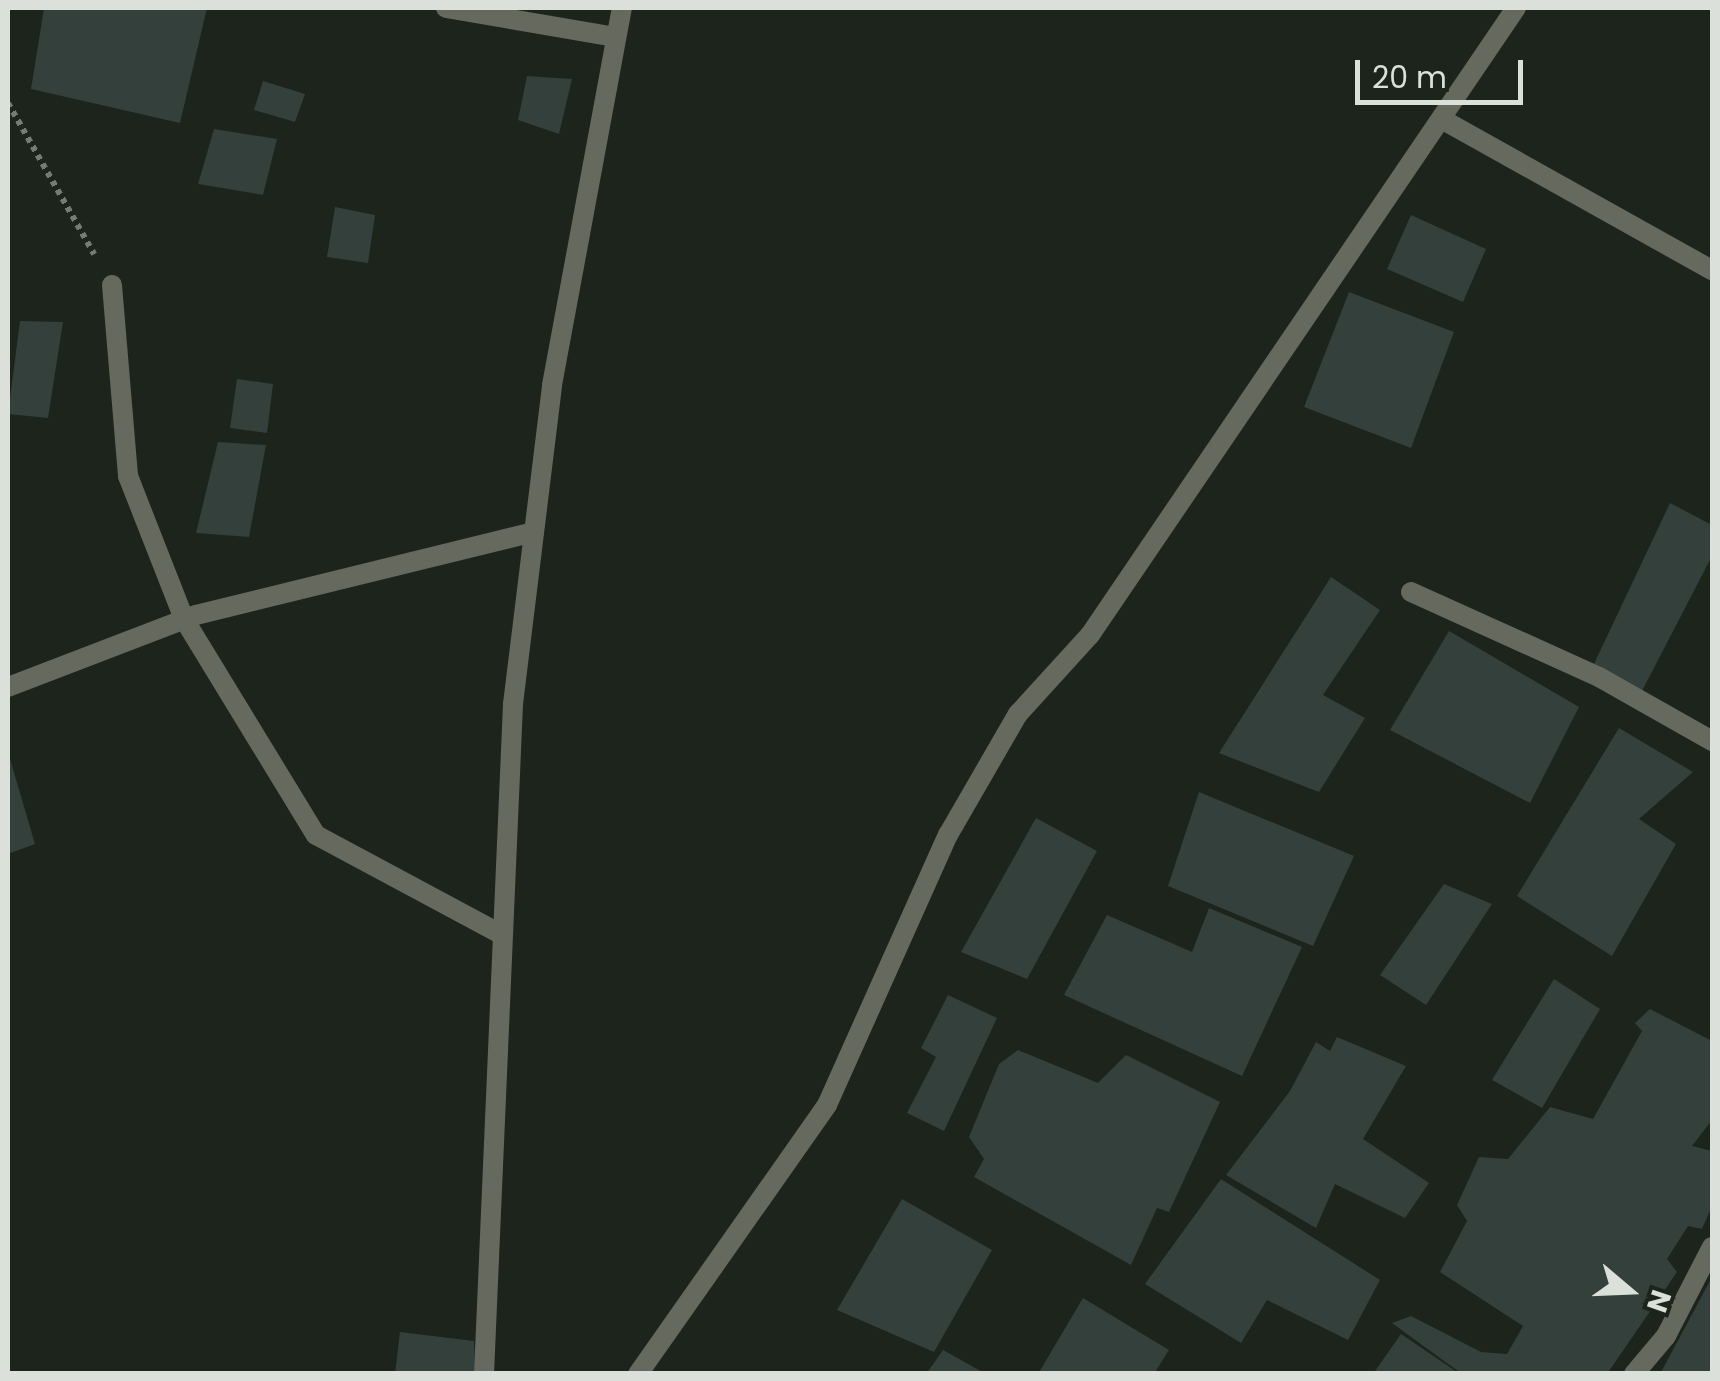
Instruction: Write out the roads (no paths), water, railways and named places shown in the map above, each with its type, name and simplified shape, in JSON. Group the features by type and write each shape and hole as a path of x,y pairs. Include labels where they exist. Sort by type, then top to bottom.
{"street":[{"path":"446,8 615,38"},
{"path":"484,1374 501,934 534,532 622,8"},
{"path":"638,1374 827,1106 948,835 1018,714 1090,635 1445,121 1516,8"},
{"path":"1445,121 1712,270"},
{"path":"112,284 128,476 184,619 316,835 501,934"},
{"path":"8,687 184,619 534,532"},
{"path":"1411,592 1599,678 1712,741"},
{"path":"1634,1374 1666,1336 1712,1247"}]}
